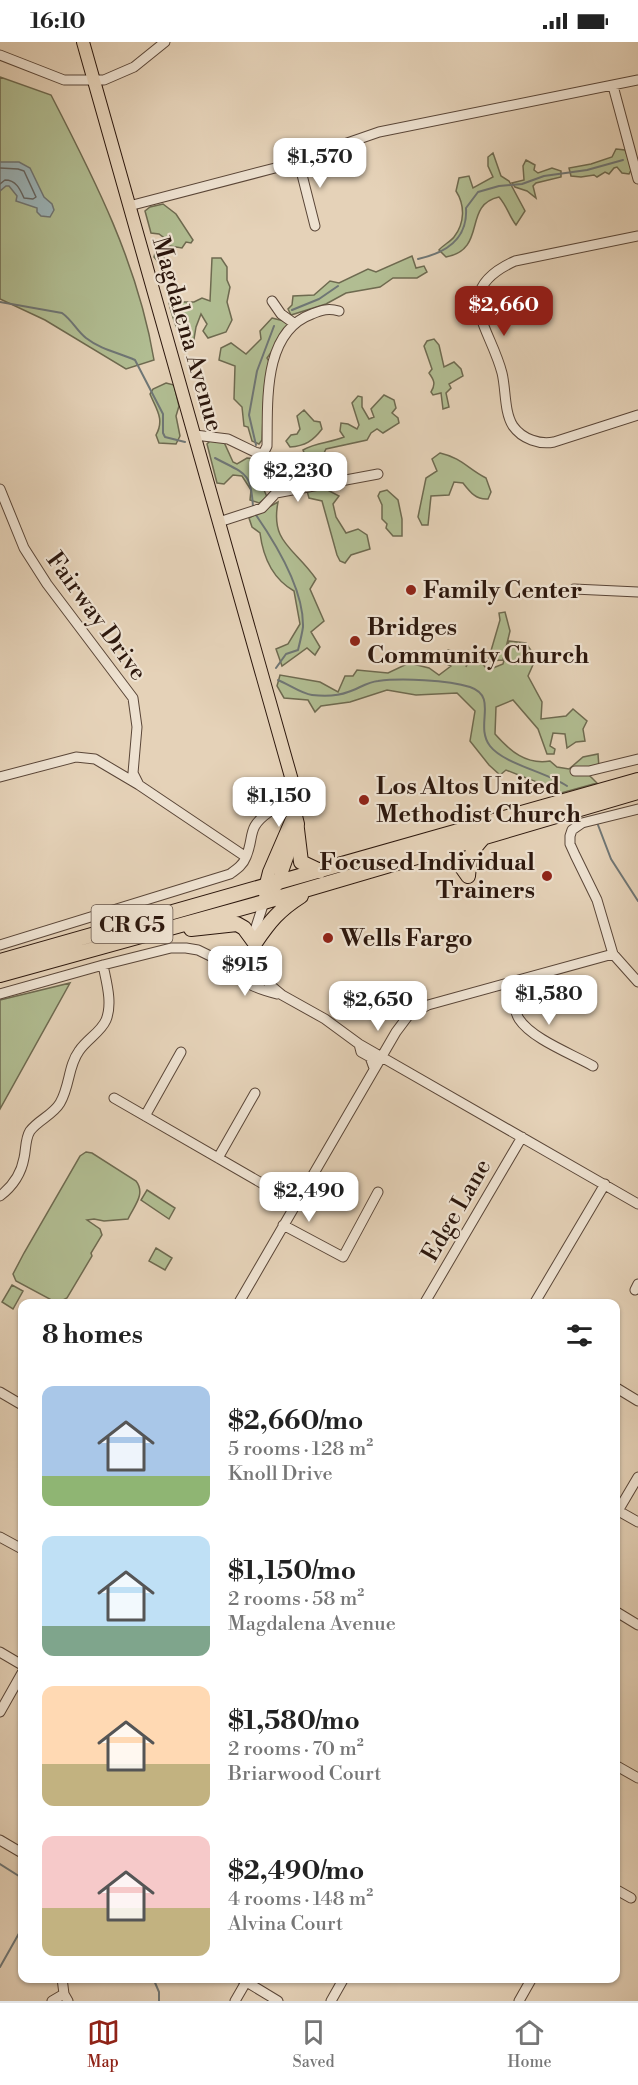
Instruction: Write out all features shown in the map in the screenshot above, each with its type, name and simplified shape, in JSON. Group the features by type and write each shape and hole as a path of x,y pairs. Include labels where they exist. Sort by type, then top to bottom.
{"highway":[{"name":"CR G5","path":"0,961 638,780"},
{"name":"CR G5","path":"0,975 315,888 436,850 638,792"},
{"path":"297,829 301,862 320,871"},
{"path":"436,850 456,859 468,876 470,854 473,847 485,836"},
{"path":"171,928 195,929 237,924 244,928 255,942 270,920 281,909 315,888"}],"main road":[{"name":"Magdalena Avenue","path":"83,42 294,784 297,829 264,902"},
{"name":"Magdalena Avenue","path":"271,885 289,821 295,812"}],"street":[{"path":"0,55 64,80 104,80 134,67 165,42"},
{"path":"129,206 238,179 399,127 638,80"},
{"path":"613,86 638,179"},
{"path":"298,159 315,226"},
{"path":"638,236 514,261 494,273 484,283 479,296 478,309 502,374 509,418 517,431 540,443 554,442 638,416"},
{"path":"272,301 281,314 295,324"},
{"path":"195,435 228,439 263,454 267,446 269,382 282,339 301,318 328,308 339,311"},
{"path":"219,522 262,508 276,493 378,474"},
{"name":"Fairway Drive","path":"0,489 24,548 52,591 133,698 137,727 133,774 139,785"},
{"path":"574,589 638,592"},
{"path":"0,777 76,757 95,759 139,785 246,857"},
{"path":"575,771 589,771 638,759"},
{"path":"638,809 576,825 570,836 570,844 597,900 613,954 638,982"},
{"path":"0,945 230,874 241,866 246,857 256,824 262,815 269,812 280,814 295,812"},
{"path":"264,902 256,927 255,942 270,985 282,995 325,1019 359,1044 638,1203"},
{"path":"0,994 162,949 198,950 243,972 262,967"},
{"path":"241,1299 381,1056 408,1016 428,1005 613,954"},
{"path":"0,1196 10,1189 19,1175 31,1130 60,1103 68,1087 77,1052 102,1027 107,1018 107,989 103,965"},
{"path":"232,968 237,977 256,988 282,995"},
{"path":"508,983 518,1016 525,1026 536,1035 593,1066"},
{"path":"359,1044 361,1052 374,1062 374,1068"},
{"path":"145,1116 181,1052"},
{"path":"218,1158 255,1093"},
{"path":"114,1098 296,1203"},
{"name":"Edge Lane","path":"427,1299 522,1137"},
{"path":"537,1299 605,1184"},
{"path":"283,1225 343,1257 378,1192"},
{"path":"620,1390 638,1401"},
{"path":"0,1392 18,1403"},
{"path":"620,1506 638,1477"},
{"path":"620,1514 638,1522"},
{"path":"0,1537 18,1547"},
{"path":"620,1614 638,1625"},
{"path":"0,1652 18,1663"},
{"path":"0,1712 18,1680"},
{"path":"620,1768 638,1778"},
{"path":"0,1840 18,1851"},
{"path":"620,1892 631,1898"},
{"path":"235,2001 242,1983"},
{"path":"248,1983 279,2001"},
{"path":"331,2001 341,1983"},
{"path":"519,2001 529,1983"},
{"path":"52,2001 66,1997"}],"green space":[{"path":"0,77 51,95 99,191 126,256 147,325 154,360 126,369 45,320 0,299"},
{"path":"616,149 625,150 632,168 629,174 622,173 617,167 609,174 605,172 597,177 594,175 571,176 569,168 612,157"},
{"path":"493,153 501,176 509,181 525,211 516,225 499,197 488,202 477,217 467,245 459,252 446,257 439,250 458,232 463,214 456,191 459,178 469,176 473,188 493,177 488,166 488,157"},
{"path":"526,160 535,165 534,170 538,173 552,168 561,171 561,177 536,183 533,186 536,198 527,191 515,187 512,183 524,180 523,166"},
{"path":"163,204 176,214 193,240 191,243 186,242 182,248 170,246 164,250 164,259 159,263 154,257 153,240 164,242 167,240 159,234 151,233 145,211 150,207"},
{"path":"412,256 416,268 424,266 427,272 417,278 393,278 380,287 346,293 326,304 291,315 288,309 292,305 293,296 314,295 330,281 339,283 368,269 376,272"},
{"path":"212,258 221,258 227,267 227,280 230,287 227,302 232,320 226,332 208,338 203,331 207,324 201,314 193,345 181,340 169,302 194,302 202,298 210,301"},
{"path":"272,318 288,322 288,335 277,344 267,358 272,366 264,394 262,440 259,444 252,441 248,427 244,426 242,407 234,399 235,366 219,360 221,348 231,343 246,354 261,339 260,331"},
{"path":"434,339 439,345 444,367 454,362 461,369 463,376 449,384 451,388 446,393 449,407 443,409 441,393 433,395 431,392 434,382 429,373 432,369 424,346 427,341"},
{"path":"166,383 174,385 179,406 176,416 180,436 176,444 159,443 156,435 160,419 150,394 153,389"},
{"path":"384,395 394,400 396,408 392,413 398,418 399,423 383,433 377,429 367,440 326,449 323,455 305,455 303,450 308,447 344,437 340,431 341,423 357,429 359,425 352,403 358,396 362,397 362,407 369,419 374,417 371,409"},
{"path":"304,410 314,421 320,422 322,429 308,442 290,447 286,441 291,435 297,434 300,429 297,416"},
{"path":"213,438 223,440 233,462 237,464 247,458 259,459 270,453 281,455 282,485 275,488 266,481 261,483 267,497 259,503 250,500 251,490 242,476 233,475 224,484 217,483 207,444"},
{"path":"440,453 448,455 486,478 491,492 488,499 480,498 463,483 454,482 449,495 431,496 428,525 422,525 418,517 426,478 437,471 432,459"},
{"path":"320,486 339,496 333,504 336,517 346,533 358,529 367,535 370,549 351,555 345,563 340,561 337,555 322,501 309,498 307,491"},
{"path":"387,490 398,500 402,519 402,536 393,536 382,519 382,505 378,496 380,492"},
{"path":"278,502 276,516 281,536 316,579 310,589 324,621 311,632 320,647 315,655 307,648 282,666 276,649 288,644 300,624 294,591 280,580 270,566 260,533 252,527 249,518"},
{"path":"505,612 510,631 503,660 488,661 500,620 499,613"},
{"path":"509,641 526,643 536,658 528,676 542,702 541,719 566,716 573,709 587,721 583,729 585,741 576,742 567,748 565,734 553,733 550,746 555,749 554,754 547,754 538,729 513,700 496,707 495,734 507,746 526,759 550,761 557,767 569,769 583,757 598,754 599,768 590,776 597,783 554,795 539,783 506,770 500,775 470,741 475,711 457,693 416,695 387,690 350,702 321,706 315,712 308,700 284,698 277,686 280,675 320,682 338,692 345,676 353,676 357,670 388,673 409,663 429,668 439,675 451,666 444,663 448,650 469,656 466,667 470,660 479,660 488,670 503,664"},
{"path":"70,983 0,1109 0,1000"},
{"path":"86,1152 92,1153 136,1181 140,1191 136,1205 128,1219 87,1220 100,1229 102,1235 67,1298 50,1299 16,1281 13,1274 80,1156"},
{"path":"147,1190 175,1208 169,1219 141,1200"},
{"path":"156,1248 172,1258 165,1270 149,1261"},
{"path":"12,1285 23,1291 13,1309 2,1302"}],"water":[{"path":"0,162 19,162 30,168 44,197 52,204 54,210 50,217 41,216 37,208 16,201 17,196 9,186 0,191"}],"waterway":[{"path":"418,259 446,249 459,237 466,219 466,208 478,192 499,186 522,184 544,176 587,170 623,160"},
{"path":"292,310 319,299 338,286"},
{"path":"0,302 62,313 92,342 104,349 135,360 163,414 165,437 185,442"},
{"path":"256,445 249,415 257,371 274,326"},
{"path":"215,458 245,475 250,486 253,507"},
{"path":"252,483 255,459"},
{"path":"256,515 287,568 294,583 302,613 303,627 298,650 286,654 276,668"},
{"path":"278,680 304,693 320,696 344,693 370,683 388,680 437,681 470,687 483,697 484,729 490,746 505,758 567,786"},
{"path":"598,825 611,859 638,901"},
{"path":"0,1864 18,1875"},
{"path":"0,1967 18,1935"},
{"path":"155,1983 159,1992 159,2001"}],"place":[{"name":"Family Center","path":"411,590"},
{"name":"Bridges Community Church","path":"355,641"},
{"name":"Los Altos United Methodist Church","path":"364,800"},
{"name":"Focused Individual Trainers","path":"547,876"},
{"name":"Wells Fargo","path":"328,938"}]}
